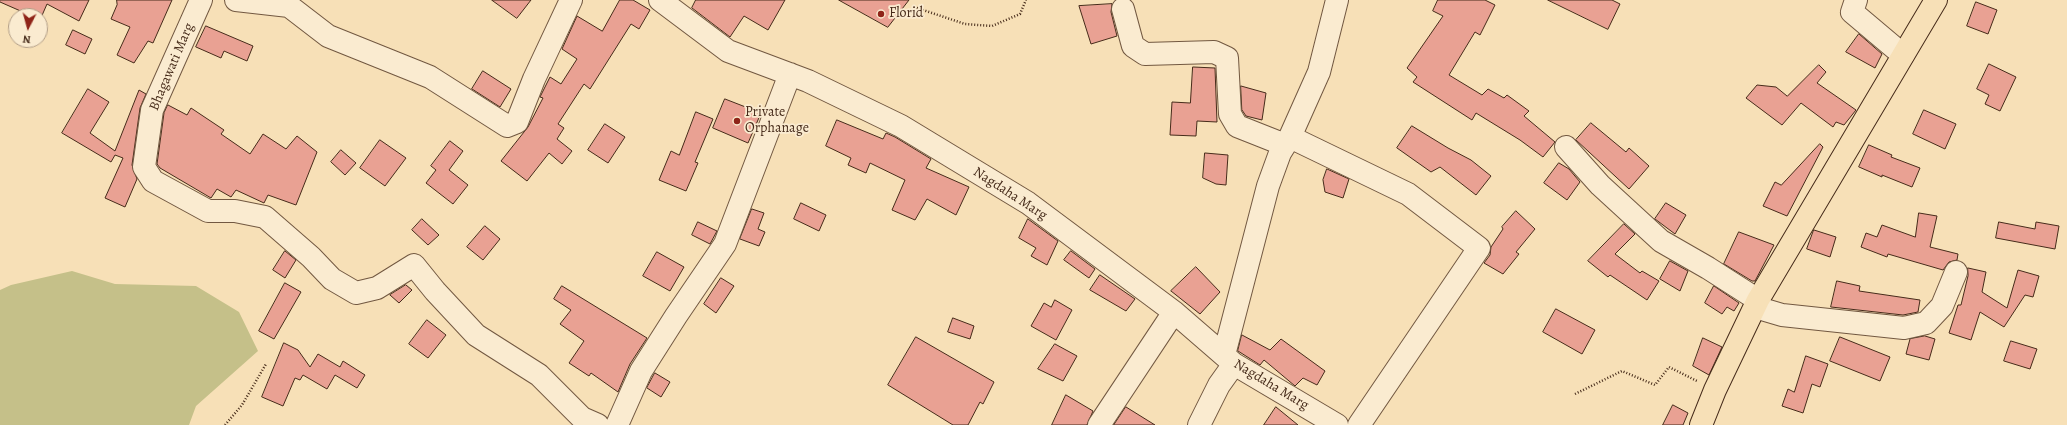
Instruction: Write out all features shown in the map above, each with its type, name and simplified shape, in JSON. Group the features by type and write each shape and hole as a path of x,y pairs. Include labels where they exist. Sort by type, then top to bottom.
{"main road":[{"path":"1701,425 1715,390 1756,304 1936,0"}],"street":[{"name":"Bhagawati Marg","path":"201,0 152,110 144,167 153,181 208,211 235,211 264,217 311,257 332,279 356,293 377,288 414,265 434,291 476,335 539,375 582,418 598,425"},
{"path":"206,0 232,0"},
{"path":"236,0 289,6 328,36 430,77 507,126 516,122 534,79 571,0"},
{"name":"Nagdaha Marg","path":"660,0 728,50 790,74 901,126 1028,203 1174,312 1229,360 1337,425"},
{"path":"1199,425 1219,385 1229,360 1268,186 1280,153 1319,72 1337,0"},
{"path":"1856,0 1852,12 1903,55"},
{"path":"1123,9 1133,46 1145,54 1214,52 1227,58 1230,114 1237,126 1287,141 1408,194 1479,248 1359,425"},
{"path":"617,425 641,371 725,244 790,74"},
{"path":"1566,147 1600,184 1661,241 1708,268 1756,304 1782,315 1904,328 1926,323 1942,306 1956,272"},
{"path":"1099,425 1174,312"}],"path":[{"path":"914,7 965,24 992,26 1020,14 1026,0"},
{"path":"225,425 242,405 266,364"},
{"path":"1575,394 1622,371 1655,385 1669,367 1715,390"}],"shaded area":[{"path":"72,271 115,284 196,286 239,312 258,351 196,406 189,425 0,425 0,290 11,285"}],"building":[{"path":"0,0 89,0 79,21 47,4 45,8 14,8 0,2"},
{"path":"117,0 172,0 153,43 148,41 134,63 117,55 130,27 111,19 117,5"},
{"path":"492,0 531,0 517,18"},
{"path":"620,0 633,0 650,10 639,29 631,24 590,89 584,84 558,124 564,128 557,139 572,151 562,164 549,153 527,181 501,161 528,127 543,98 540,97 550,77 561,84 577,59 562,49 577,16 602,31"},
{"path":"696,0 785,0 768,30 744,16 730,37 692,8"},
{"name":"Florid","path":"839,0 909,0 888,27"},
{"path":"1438,0 1485,0 1495,5 1480,35 1475,32 1449,75 1482,95 1488,89 1504,98 1507,95 1529,111 1524,116 1555,142 1543,157 1520,140 1476,113 1472,120 1413,82 1417,77 1407,68 1443,16 1433,11"},
{"path":"1548,0 1612,0 1620,4 1608,29"},
{"path":"1976,2 1997,10 1988,34 1967,26"},
{"path":"1112,4 1111,12 1117,36 1091,44 1079,6"},
{"path":"206,26 253,46 247,61 224,51 221,58 196,47"},
{"path":"73,30 92,39 85,54 66,45"},
{"path":"1859,34 1882,54 1875,68 1846,52"},
{"path":"1989,64 2016,77 2000,111 1985,104 1989,95 1977,89"},
{"path":"1819,65 1826,72 1817,83 1856,110 1844,125 1836,122 1833,127 1801,103 1782,125 1746,98 1757,85 1776,87 1787,96"},
{"path":"1193,67 1215,68 1217,122 1197,121 1196,136 1170,135 1172,102 1190,103"},
{"path":"483,71 511,89 500,107 472,89"},
{"path":"1241,86 1266,93 1262,120 1246,116 1242,110"},
{"path":"88,89 109,102 90,133 115,151 139,90 146,94 140,108 132,165 137,179 125,207 105,198 123,158 115,155 111,162 62,133"},
{"name":"Private Orphanage","path":"725,99 761,113 748,143 713,128"},
{"path":"168,105 187,115 191,108 224,130 221,134 250,154 263,134 286,149 297,136 317,152 296,205 268,195 264,203 236,190 231,197 217,189 211,198 160,168 157,164 164,113"},
{"path":"1924,110 1956,124 1945,149 1913,134"},
{"path":"696,112 713,119 695,162 698,163 686,191 659,180 671,151 679,155"},
{"path":"837,120 883,139 886,133 895,137 931,159 926,168 969,187 956,215 927,199 915,220 892,210 905,180 870,163 866,173 848,165 851,158 826,146"},
{"path":"1591,123 1626,152 1629,148 1649,166 1629,189 1576,140"},
{"path":"605,124 625,137 608,163 588,150"},
{"path":"1412,126 1471,160 1491,176 1476,195 1440,167 1431,172 1397,148"},
{"path":"380,140 406,158 385,186 360,168"},
{"path":"450,141 463,151 449,170 468,185 453,204 426,183 436,170 431,166"},
{"path":"1820,144 1823,147 1787,216 1763,206 1775,182 1781,185"},
{"path":"1869,145 1892,155 1891,157 1920,168 1912,187 1882,175 1882,177 1859,167"},
{"path":"341,150 356,163 345,175 331,162"},
{"path":"1205,153 1228,155 1226,185 1216,184 1203,178"},
{"path":"1559,163 1569,169 1580,182 1567,200 1544,183"},
{"path":"1327,169 1349,179 1343,198 1325,192 1323,180"},
{"path":"801,203 826,215 819,231 794,219"},
{"path":"1666,203 1686,215 1675,234 1655,219"},
{"path":"752,209 764,213 758,229 765,232 759,246 740,239"},
{"path":"1516,211 1535,229 1516,252 1519,254 1503,274 1484,263 1490,255 1491,247 1503,229 1502,227"},
{"path":"1919,213 1937,216 1930,247 1958,254 1957,260 1949,262 1943,270 1888,254 1887,257 1861,247 1866,233 1877,237 1882,225 1915,237"},
{"path":"422,219 439,235 428,245 412,230"},
{"path":"1028,219 1058,241 1047,265 1031,256 1036,248 1019,238"},
{"path":"698,222 717,231 710,244 692,235"},
{"path":"1999,222 2035,229 2036,222 2059,226 2055,249 1996,238"},
{"path":"1624,224 1635,234 1615,254 1640,273 1642,271 1659,281 1647,300 1610,275 1608,277 1588,261"},
{"path":"485,226 500,239 483,260 467,247"},
{"path":"1814,230 1836,237 1830,257 1807,249"},
{"path":"1739,232 1774,245 1755,281 1752,281 1724,264"},
{"path":"285,251 296,260 285,278 273,270"},
{"path":"1071,251 1095,269 1089,278 1064,260"},
{"path":"657,252 684,267 670,291 643,276"},
{"path":"1670,261 1688,271 1680,291 1660,279"},
{"path":"1196,267 1220,292 1200,314 1171,291"},
{"path":"1968,268 1986,272 1982,292 2007,308 2018,270 2039,276 2033,297 2025,295 2004,327 1980,312 1971,340 1949,333 1958,305 1961,305 1968,276"},
{"path":"1100,275 1135,299 1126,311 1090,290"},
{"path":"721,278 734,286 716,313 704,304"},
{"path":"1837,281 1860,286 1859,291 1920,300 1918,312 1903,315 1831,307"},
{"path":"285,283 301,292 274,339 259,331"},
{"path":"406,285 412,290 399,303 390,295"},
{"path":"562,286 647,338 630,364 618,392 591,373 589,376 569,363 584,341 560,324 571,310 554,299"},
{"path":"1714,286 1739,303 1734,311 1727,307 1722,314 1705,303"},
{"path":"1055,300 1072,310 1056,340 1031,326 1044,303 1051,307"},
{"path":"1556,309 1595,330 1582,354 1543,332"},
{"path":"953,318 974,326 970,339 948,332"},
{"path":"427,320 446,335 428,358 409,344"},
{"path":"1242,335 1270,350 1281,339 1325,371 1317,385 1303,378 1295,386 1264,360 1260,365 1238,351"},
{"path":"1925,336 1935,339 1929,360 1906,354 1910,339"},
{"path":"916,337 994,382 983,404 980,402 968,425 953,425 888,385"},
{"path":"1840,337 1890,357 1880,381 1830,361"},
{"path":"1703,338 1722,347 1709,375 1693,366"},
{"path":"2011,341 2037,349 2030,369 2004,361"},
{"path":"284,343 298,350 310,367 318,354 340,367 343,361 365,375 357,388 335,375 327,389 303,375 300,380 295,378 283,406 262,397"},
{"path":"1055,344 1077,356 1063,381 1038,369"},
{"path":"1806,356 1828,364 1820,387 1812,384 1803,413 1782,406 1788,389 1794,392"},
{"path":"655,373 670,382 661,397 647,388"},
{"path":"1066,395 1093,411 1087,425 1052,425"},
{"path":"1673,405 1688,413 1683,425 1663,425"},
{"path":"1126,407 1155,425 1114,425"},
{"path":"1276,407 1298,425 1264,425"}],"place":[{"name":"Florid","path":"881,14"},
{"name":"Private Orphanage","path":"737,121"}]}
